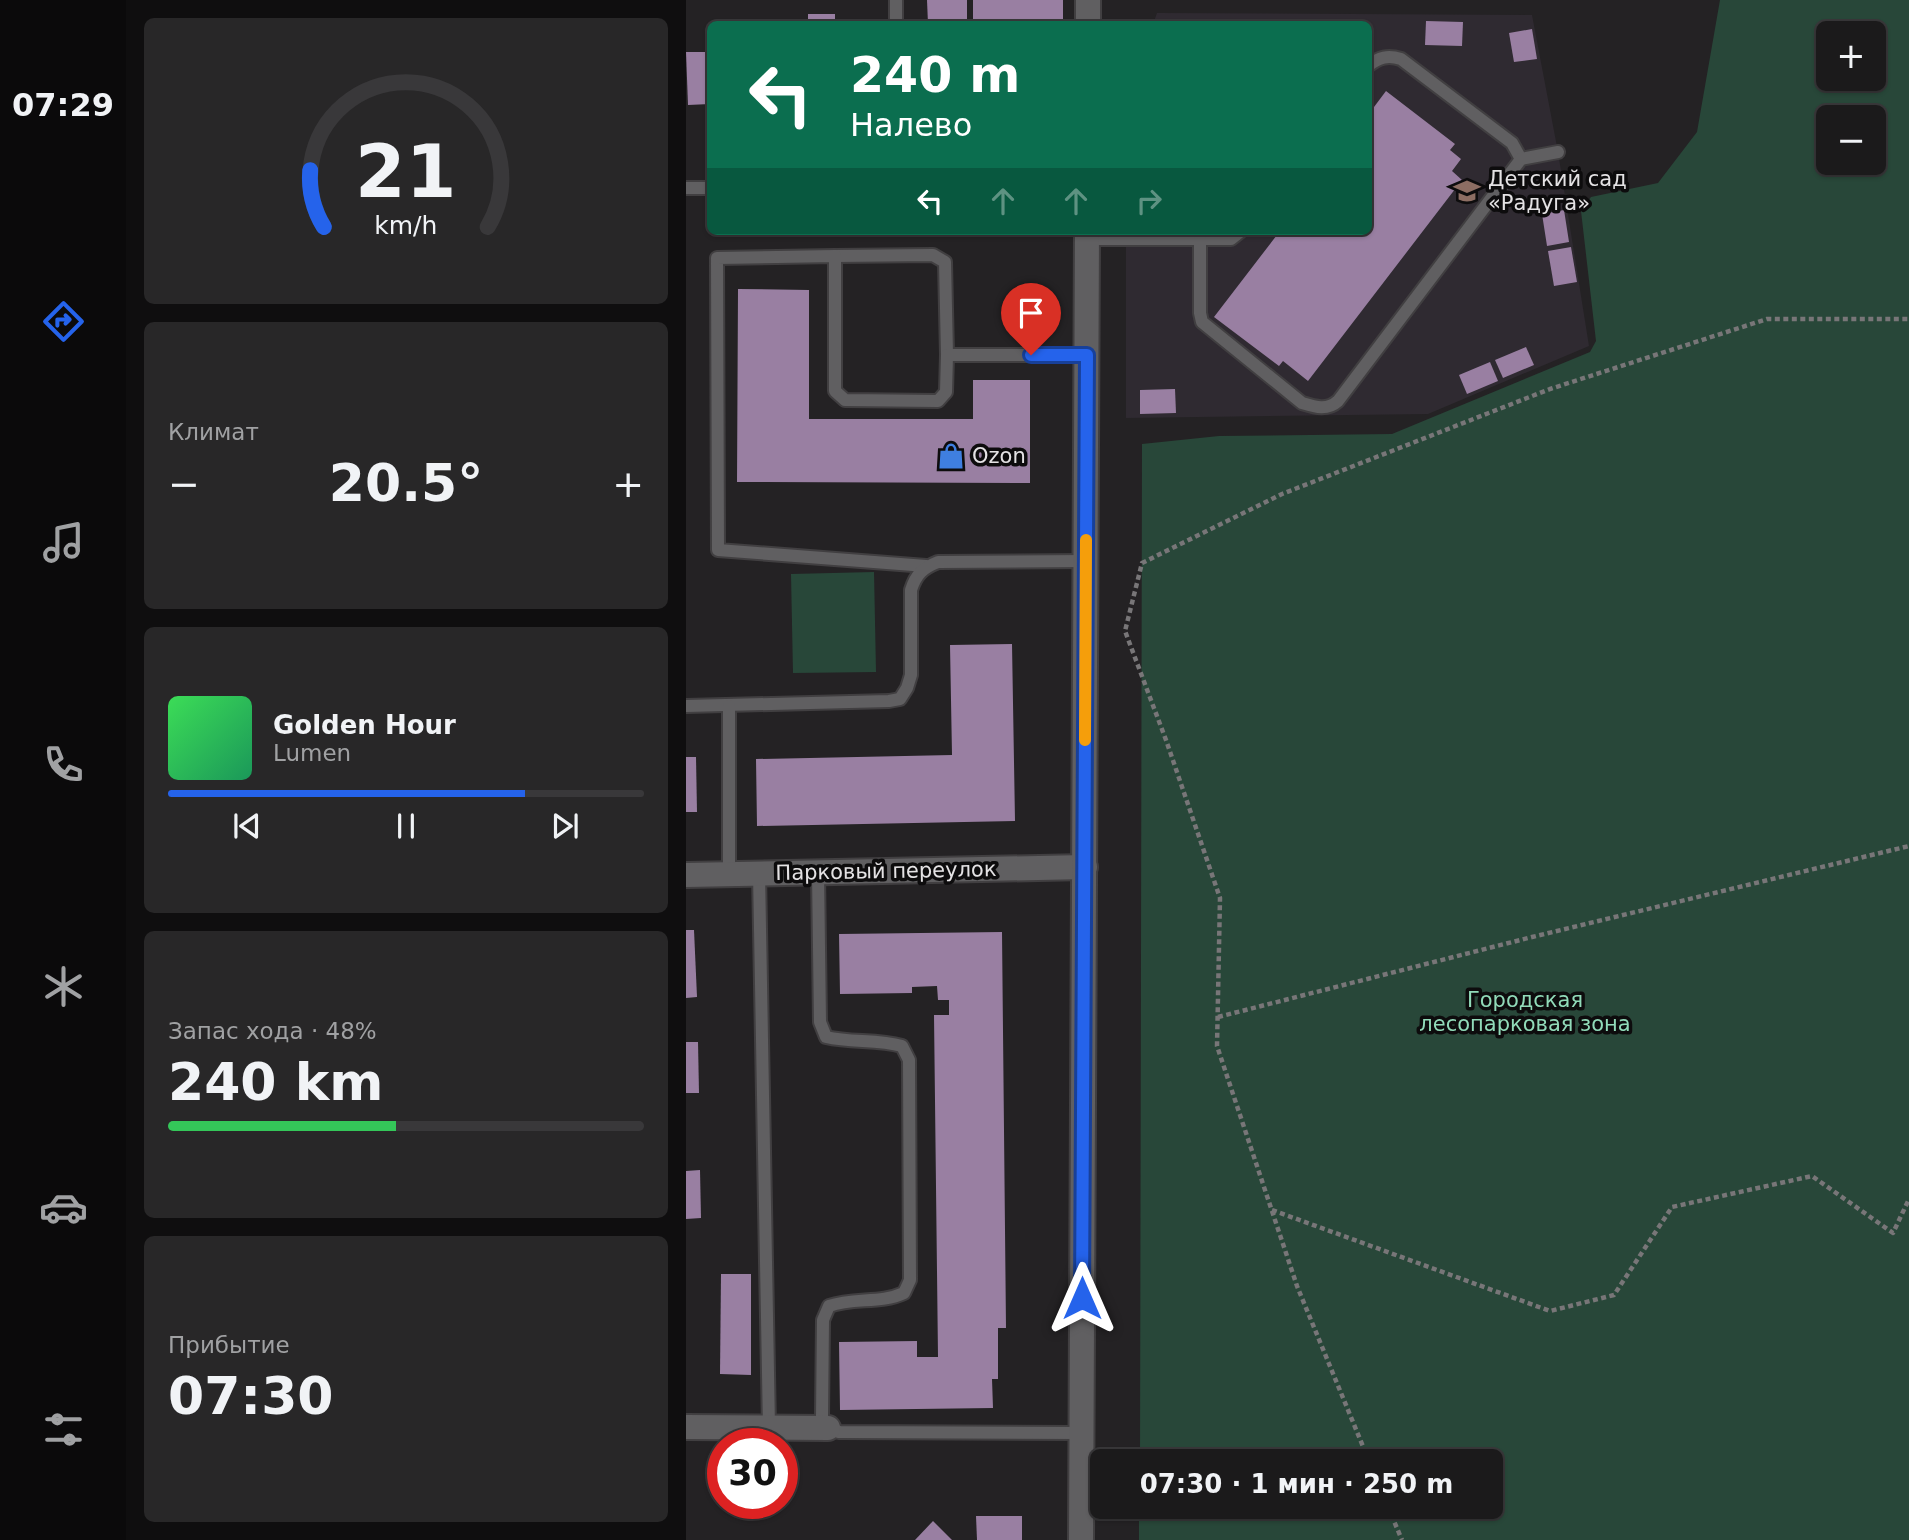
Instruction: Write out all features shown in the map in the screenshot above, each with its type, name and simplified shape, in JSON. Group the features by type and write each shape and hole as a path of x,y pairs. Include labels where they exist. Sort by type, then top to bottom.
{"street":[{"path":"1088,0 1088,21"},
{"path":"1081,1540 1087,235"},
{"name":"Парковый переулок","path":"686,875 1085,867"},
{"path":"686,1427 769,1428"},
{"path":"798,1428 828,1428"}],"lane":[{"path":"896,0 896,21"},
{"path":"1372,63 1385,57 1402,59 1512,143 1521,159"},
{"path":"1200,239 1202,323 1302,403 1319,408 1327,407 1338,401 1521,159 1558,152"},
{"path":"686,188 707,188"},
{"path":"1087,235 1231,239 1236,235"},
{"path":"835,256 835,391 845,400 938,401 946,392 945,262 933,255 835,256 717,258 718,550 926,566 938,562 1086,561"},
{"path":"947,355 1087,355"},
{"path":"686,706 900,699 908,688 911,675 911,590 915,577 926,566"},
{"path":"729,706 729,874"},
{"path":"818,872 820,1022 827,1037 843,1041 886,1041 902,1046 909,1060 910,1280 904,1293 891,1299 841,1302 829,1306 823,1320 822,1417 828,1428 839,1432 1082,1433"},
{"path":"759,873 769,1428"}],"path":[{"path":"1364,1449 1297,1286 1217,1046 1220,898 1125,631 1142,563 1282,494 1525,398 1767,319 1909,319"},
{"path":"1218,1017 1532,937 1909,846"},
{"path":"1271,1209 1550,1311 1614,1295 1672,1207 1812,1176 1893,1233 1909,1199"},
{"path":"1393,1519 1402,1540"}],"shaded area":[{"name":"Детский сад «Радуга»","path":"1157,13 1532,15 1558,152 1589,346 1428,414 1126,418 1126,235 1372,235 1372,21 1154,21"}],"green space":[{"name":"Городская лесопарковая зона","path":"1720,0 1909,0 1909,1540 1139,1540 1139,1519 1503,1519 1503,1449 1140,1449 1142,444 1219,436 1392,434 1590,352 1596,341 1581,211 1591,197 1658,183 1697,132"},
{"path":"874,572 876,672 793,673 791,574"}],"building":[{"path":"927,0 967,0 967,21 928,21"},
{"path":"973,0 1063,0 1063,21 973,21"},
{"path":"808,14 835,14 835,21 808,21"},
{"path":"1426,21 1463,22 1462,46 1425,45"},
{"path":"1532,29 1537,59 1514,62 1509,33"},
{"path":"686,52 707,52 707,104 688,105"},
{"path":"1386,91 1455,144 1450,150 1461,159 1452,171 1462,180 1308,381 1283,361 1279,366 1214,317 1277,235 1372,235 1372,110"},
{"path":"1564,210 1569,242 1547,246 1542,214"},
{"path":"1571,247 1577,282 1554,286 1548,251"},
{"path":"738,289 809,290 809,419 973,419 973,380 1030,380 1030,483 737,482"},
{"path":"1526,347 1534,365 1503,378 1495,360"},
{"path":"1490,362 1498,381 1467,394 1459,375"},
{"path":"1175,389 1176,413 1140,414 1140,390"},
{"path":"1012,644 1015,821 757,826 756,759 952,755 950,645"},
{"path":"686,757 696,757 697,812 686,812"},
{"path":"686,930 694,930 697,997 686,998"},
{"path":"1002,932 1006,1328 998,1328 998,1379 992,1379 993,1408 840,1410 839,1342 917,1341 917,1357 938,1357 934,1015 949,1015 949,1000 938,1000 937,986 912,987 912,993 840,994 839,934"},
{"path":"686,1042 698,1042 699,1093 686,1093"},
{"path":"700,1170 701,1218 686,1219 686,1171"},
{"path":"721,1274 751,1274 751,1375 720,1374"},
{"path":"976,1516 1022,1516 1022,1540 977,1540"},
{"path":"933,1521 952,1540 915,1540"}],"slow traffic":[{"path":"1085,740 1086,540"}],"place":[{"name":"Детский сад «Радуга»","path":"1467,191"},
{"name":"Ozon","path":"951,456"}],"route":[{"path":"1031,355 1087,355 1082,1298"}]}
